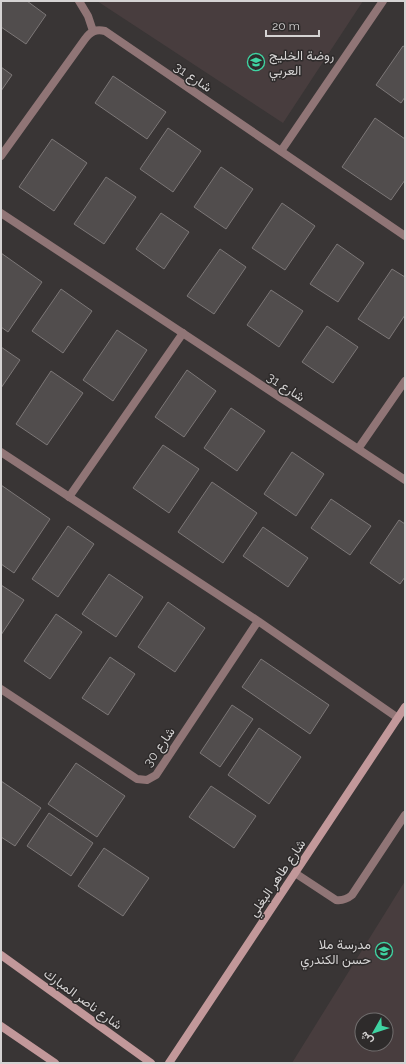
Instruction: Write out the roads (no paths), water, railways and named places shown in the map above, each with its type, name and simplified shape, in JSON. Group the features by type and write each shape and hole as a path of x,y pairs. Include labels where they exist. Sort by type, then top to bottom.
{"street":[{"path":"1,156 93,31 88,16 80,1"},
{"path":"281,151 383,1"},
{"name":"شارع 31","path":"93,31 99,30 105,32 405,236"},
{"name":"شارع 31","path":"1,213 405,480"},
{"path":"69,497 183,333"},
{"path":"358,449 405,381"},
{"path":"1,452 258,621 398,718"},
{"name":"شارع 30","path":"1,689 137,778 147,780 156,775 258,621"},
{"name":"شارع طاهر البغلي","path":"169,1063 405,707"},
{"path":"295,873 336,900 340,901 347,899 352,895 405,815"},
{"name":"شارع ناصر المبارك","path":"1,955 151,1063"},
{"path":"1,1026 55,1063"}],"place":[{"name":"روضة الخليج العربي","path":"256,62"},
{"name":"مدرسة ملا حسن الكندري","path":"384,951"}]}
